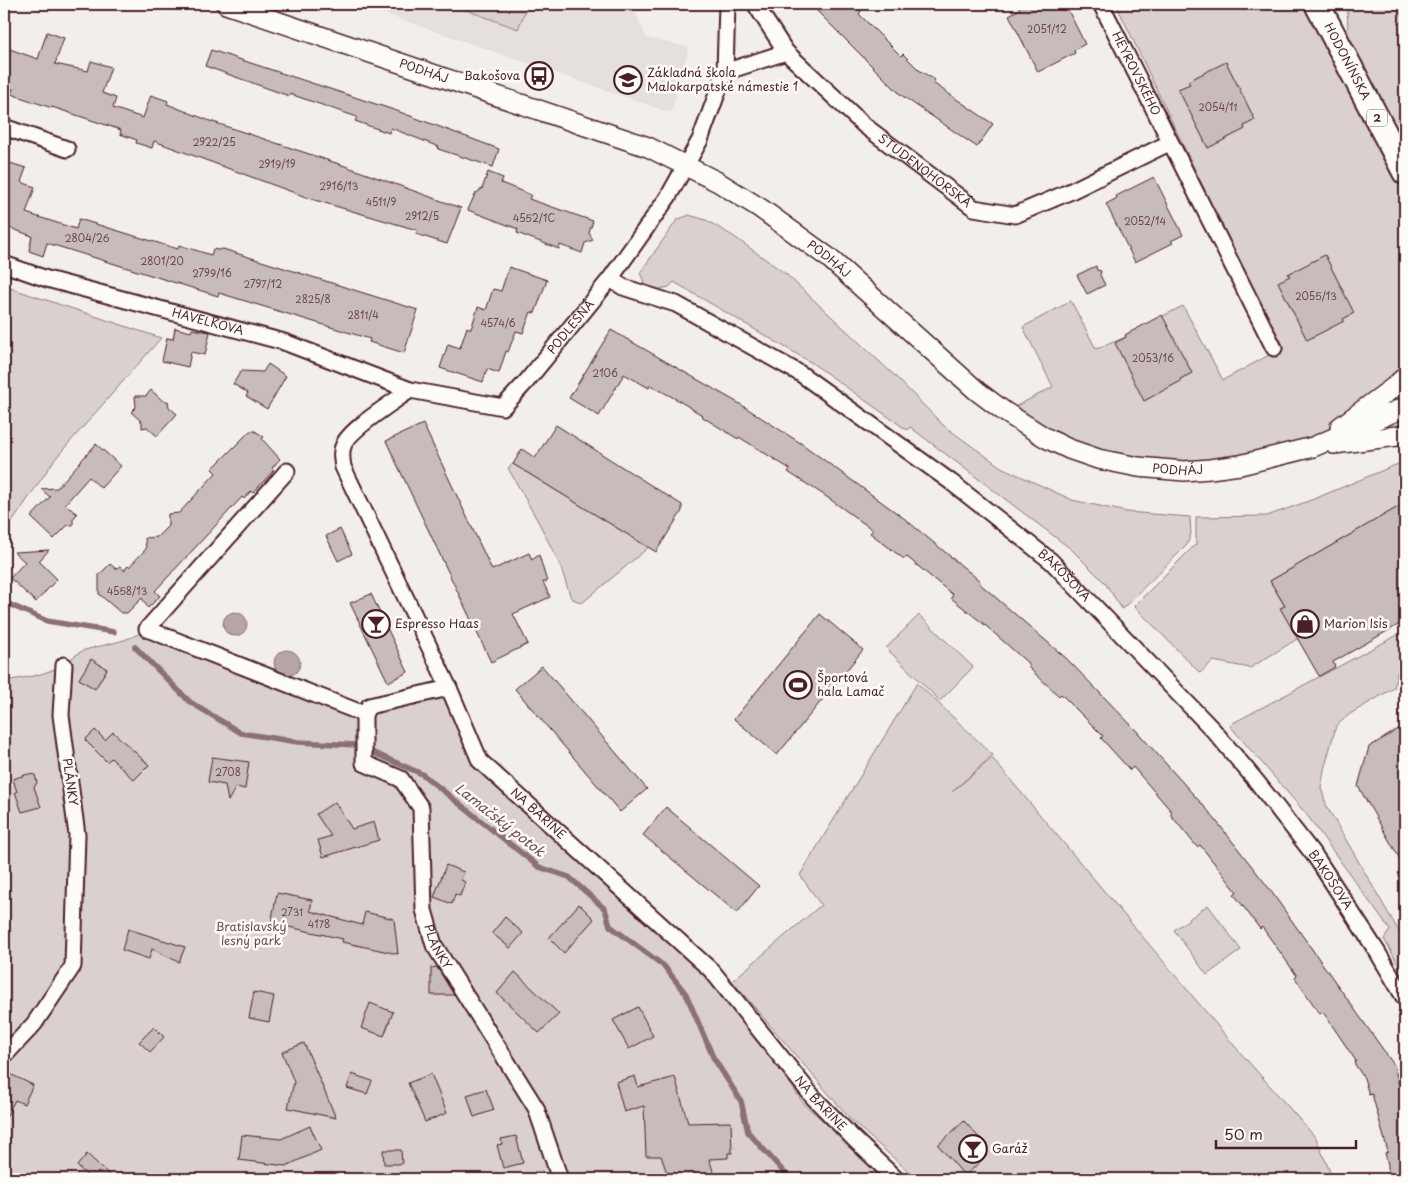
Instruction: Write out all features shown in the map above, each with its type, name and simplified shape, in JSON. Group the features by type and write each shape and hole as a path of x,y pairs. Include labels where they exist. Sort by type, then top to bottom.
{"main road":[{"name":"HODONÍNSKA","path":"1317,4 1405,172"}],"street":[{"name":"PODHÁJ","path":"226,4 648,147 687,165 760,208 822,253 857,282 977,391 1026,426 1069,449 1098,459 1155,469 1184,471 1240,465 1313,447 1405,407"},
{"path":"687,165 700,140 725,72 727,4"},
{"name":"STUDENOHORSKÁ","path":"755,4 786,52 865,126 974,208 1015,215 1069,192 1169,143"},
{"name":"HEYROVSKÉHO","path":"1100,4 1274,348"},
{"path":"725,72 786,52"},
{"path":"4,127 67,149"},
{"name":"PODLESNÁ","path":"410,390 503,407 610,279 668,197 687,165"},
{"name":"HAVELKOVA","path":"4,264 47,280 284,342 410,390"},
{"name":"BAKOŠOVA","path":"610,279 632,290 676,304 801,374 951,482 1052,561 1214,731 1257,782 1317,859 1378,953 1405,999"},
{"path":"1313,447 1405,377"},
{"name":"NA BARINE","path":"410,390 355,430 344,443 341,456 343,467 449,688 480,761 712,971 812,1097 896,1179"},
{"path":"1313,447 1405,435"},
{"path":"287,471 147,629 364,714 369,706 449,688"},
{"name":"PLÁNKY","path":"4,1056 34,1024 73,966 78,835 61,715 64,665"},
{"name":"PLÁNKY","path":"364,714 364,763 401,779 421,808 424,910 434,945 536,1108 560,1179"}],"shaded area":[{"name":"Základná škola Malokarpatské námestie 1","path":"356,4 631,4 647,38 689,47 671,113"},
{"path":"235,612 240,613 246,619 246,629 240,635 235,636 230,635 224,629 223,624 224,619 230,613"},
{"path":"287,650 296,654 300,663 296,672 287,676 278,672 274,663 278,654"}],"green space":[{"path":"450,4 528,4 518,29"},
{"path":"1116,4 1317,4 1349,63 1347,4 1405,4 1405,377 1313,447 1240,465 1098,459 1005,412 1053,387 1023,327 1071,301 1096,349 1126,337 1125,335 1183,306 1223,380 1284,347 1244,273"},
{"path":"689,215 706,220 733,236 786,274 895,376 944,426 1001,467 1072,500 1127,512 1190,517 1191,534 1187,545 1122,609 1105,583 1071,549 910,427 907,430 812,363 674,282 669,287 652,291 644,282 640,273 677,220"},
{"path":"4,286 161,338 55,459 4,534"},
{"path":"1405,461 1405,503 1270,581 1302,636 1250,668 1213,661 1200,673 1134,606 1196,544 1196,517 1267,516 1314,499"},
{"path":"513,464 649,547 582,603 571,598 560,565 508,468"},
{"path":"919,615 973,667 940,701 886,648"},
{"name":"Bratislavský lesný park","path":"147,629 364,714 449,688 480,761 721,982 804,1104 890,1179 4,1179 4,681 42,674 63,665 82,651 124,640"},
{"path":"1405,631 1405,660 1399,664 1394,688 1350,714 1336,726 1321,788 1327,807 1405,942 1405,976 1384,939 1390,930 1307,815 1230,726"},
{"path":"917,683 993,755 952,792 992,758 1238,1050 1316,1138 1333,1179 917,1179 852,1121 732,981 821,905 800,875"},
{"path":"1208,905 1241,950 1207,975 1174,930"}],"building":[{"path":"810,4 854,4 861,12 859,14 901,56 903,54 919,70 935,80 933,83 993,124 977,147 901,95"},
{"path":"1018,4 1065,4 1085,44 1074,50 1075,53 1038,72 1009,15 1020,9"},
{"path":"47,32 64,38 55,64 88,71 91,61 111,67 102,93 116,98 113,108 143,118 151,95 168,101 167,104 210,121 345,166 461,208 447,244 416,234 417,230 311,199 154,141 152,148 136,143 137,140 120,134 121,130 11,94 13,89 4,86 4,47 38,59"},
{"path":"211,50 397,111 499,149 493,167 438,149 439,147 391,128 389,133 355,121 357,117 290,94 289,96 205,66"},
{"path":"1226,62 1255,120 1244,126 1245,129 1208,148 1178,89 1190,84 1188,81"},
{"path":"10,163 26,168 21,182 35,187 26,213 76,229 79,219 178,249 179,245 211,255 213,249 223,249 418,310 404,353 369,342 370,339 219,293 218,296 47,243 43,256 29,251 32,236 4,226 4,180"},
{"path":"488,172 503,178 501,183 531,195 529,199 593,221 589,233 593,240 585,243 582,253 560,245 559,249 517,233 518,229 468,210 475,194 482,189"},
{"path":"1154,177 1183,235 1171,241 1173,243 1135,262 1106,204 1117,198 1116,196"},
{"path":"1325,255 1354,313 1343,319 1344,321 1307,340 1278,282 1290,276 1288,274"},
{"path":"1096,266 1097,270 1101,271 1100,275 1105,285 1087,294 1077,275"},
{"path":"509,267 547,280 535,313 531,312 523,333 516,331 508,352 506,351 499,373 487,369 483,382 440,368 448,344 460,348 467,327 471,329 478,307 486,310 493,289 501,291"},
{"path":"1162,315 1192,373 1144,401 1115,343 1126,337 1125,335"},
{"path":"175,328 191,332 192,329 210,332 205,355 191,352 188,367 162,361 167,338 173,339"},
{"path":"611,330 740,404 802,444 905,519 980,581 979,583 1067,659 1133,727 1210,813 1268,887 1394,1065 1405,1109 1405,1179 1388,1179 1388,1165 1385,1153 1388,1152 1372,1094 1369,1095 1364,1078 1354,1063 1356,1061 1323,1012 1320,1014 1295,978 1297,976 1262,927 1260,929 1234,894 1237,892 1200,845 1197,847 1170,814 1172,812 1133,767 1130,770 1101,738 1103,736 1061,694 1059,696 1028,667 1030,665 951,598 953,595 907,557 904,559 870,533 873,530 788,472 790,469 739,437 738,439 676,399 650,385 649,388 624,374 599,416 569,398"},
{"path":"268,364 286,376 267,409 246,396 248,393 233,384 241,371 263,372"},
{"path":"151,390 163,401 168,401 169,407 177,414 157,436 147,427 142,428 142,422 131,412 136,407 135,396 146,396"},
{"path":"423,424 492,570 529,553 532,560 539,555 547,582 543,582 550,597 513,614 528,644 491,662 386,441"},
{"path":"556,425 682,505 682,511 656,552 513,464 522,449 535,458"},
{"path":"250,431 255,431 264,437 262,439 280,459 272,468 274,470 253,493 251,491 244,499 242,497 155,591 160,596 148,608 142,598 127,613 121,613 99,594 99,575 110,564 116,569 120,566 125,571 146,549 145,538 157,537 168,526 168,514 179,513 216,473 212,469"},
{"path":"96,444 121,466 101,488 89,477 65,504 77,514 73,519 73,525 68,525 54,539 31,517 50,497 41,489 57,488"},
{"path":"1405,503 1405,621 1333,662 1335,667 1319,676 1280,608 1285,606 1270,581"},
{"path":"340,529 352,554 338,561 326,536"},
{"path":"49,550 39,561 57,579 36,602 10,578 25,562 14,552"},
{"path":"371,594 408,672 388,682 350,603"},
{"name":"Športová hala Lamač","path":"820,614 863,650 777,755 734,719"},
{"path":"91,659 107,669 95,689 79,679"},
{"path":"542,666 647,789 620,812 515,689"},
{"path":"1405,725 1405,868 1358,786 1369,747"},
{"path":"95,730 105,740 113,732 149,765 134,780 111,758 107,762 85,740"},
{"path":"212,757 249,762 245,789 236,787 228,801 225,785 208,782"},
{"path":"28,774 35,775 37,783 34,787 41,807 22,812 13,779"},
{"path":"335,802 352,829 374,822 379,840 323,857 318,840 331,836 316,814"},
{"path":"666,807 759,886 737,913 643,835"},
{"path":"446,865 464,872 461,880 465,882 460,896 455,894 452,904 434,897"},
{"path":"277,893 312,900 310,911 362,925 365,912 394,919 398,954 342,942 343,939 271,923"},
{"path":"579,904 594,919 564,953 549,938"},
{"path":"505,917 523,933 510,948 492,933"},
{"path":"128,929 185,947 179,962 152,949 149,959 122,950"},
{"path":"437,967 454,995 431,995 431,968"},
{"path":"515,972 559,1014 539,1033 497,993"},
{"path":"254,992 274,996 269,1022 249,1018"},
{"path":"370,1003 393,1012 384,1036 361,1028"},
{"path":"638,1007 653,1036 629,1049 613,1020"},
{"path":"154,1027 164,1037 150,1052 139,1042"},
{"path":"304,1043 336,1118 288,1108 294,1082 282,1052"},
{"path":"10,1074 33,1085 24,1104 15,1100 4,1121 4,1088"},
{"path":"352,1074 372,1081 367,1094 347,1088"},
{"path":"431,1074 447,1113 425,1122 408,1083"},
{"path":"635,1076 638,1087 675,1077 688,1123 731,1122 732,1153 728,1153 728,1158 709,1159 716,1179 669,1179 661,1156 646,1156 644,1106 624,1112 616,1082"},
{"path":"486,1089 494,1110 474,1117 467,1095"},
{"name":"Garáž","path":"964,1121 986,1145 987,1155 965,1176 938,1145"},
{"path":"310,1126 321,1150 286,1166 239,1160 242,1135 281,1139"},
{"path":"516,1136 523,1163 503,1168 497,1145 502,1144 501,1139"},
{"path":"383,1150 401,1150 402,1164 384,1164"},
{"path":"87,1154 114,1179 91,1179 77,1166"}],"waterway":[{"name":"Lamačský potok","path":"4,602 47,621 114,632"},
{"name":"Lamačský potok","path":"135,647 190,702 241,733 298,742 356,745 422,774 539,867 569,877 605,909 610,926 664,966 686,994 713,1057 741,1101 748,1132 790,1179"}],"place":[{"name":"Bakošova","path":"539,76"},
{"name":"Základná škola Malokarpatské námestie 1","path":"628,80"},
{"name":"Espresso Haas","path":"376,624"},
{"name":"Marion Isis","path":"1305,624"},
{"name":"Športová hala Lamač","path":"798,685"},
{"name":"Garáž","path":"973,1149"}]}
